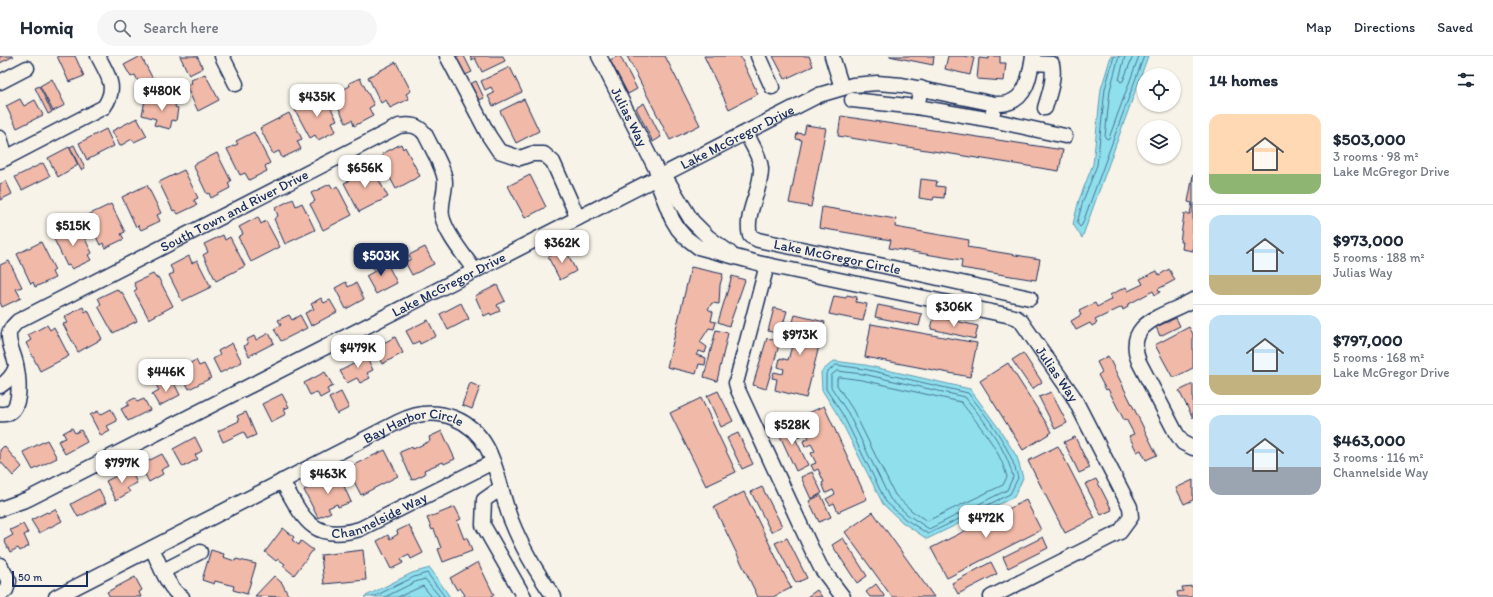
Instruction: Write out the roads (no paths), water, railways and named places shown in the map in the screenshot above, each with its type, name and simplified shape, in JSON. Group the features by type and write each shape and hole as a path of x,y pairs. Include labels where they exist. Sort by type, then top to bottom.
{"street":[{"path":"0,138 3,160 104,107 110,98 112,87 109,76 98,56"},
{"path":"222,56 236,84"},
{"path":"447,56 488,136 499,151 520,158 531,154 544,154 553,162 578,218"},
{"name":"Julias Way","path":"599,56 660,177 672,219 685,237 698,247 767,265 1017,318 1021,321 1073,396 1130,507 1131,517 1120,532 991,597"},
{"path":"758,56 772,87"},
{"path":"832,56 842,88"},
{"path":"1033,59 1052,64 1053,69 1051,88 1045,108"},
{"name":"Lake McGregor Drive","path":"0,509 28,499 819,95 866,83 877,83 921,88 995,104 1008,103 1018,98 1025,89 1033,59"},
{"path":"0,82 27,68"},
{"path":"918,107 921,88"},
{"path":"852,100 918,107 992,120 1065,136"},
{"path":"992,120 995,104"},
{"name":"South Town and River Drive","path":"16,365 11,346 10,332 14,324 22,318 391,129 406,124 422,130 437,159 445,178 445,191 442,202 444,220 459,247 475,271"},
{"name":"Lake McGregor Circle","path":"746,133 760,162 761,168 760,179 749,218 748,228 750,236 758,240 1030,298"},
{"path":"767,265 736,383 813,552 822,568 843,597"},
{"path":"1193,300 1148,323 1140,330 1135,340 1135,352 1176,433 1183,443 1193,448"},
{"path":"0,386 5,383 16,369 16,365"},
{"path":"0,414 9,413 15,409 18,402 16,365"},
{"name":"Bay Harbor Circle","path":"56,597 410,416 423,413 435,413 448,415 461,420 471,427 484,440 493,462 505,504 519,538 537,572 554,597"},
{"name":"Channelside Way","path":"282,481 302,516 316,528 329,533 345,533 360,529 493,462"},
{"path":"501,488 484,500 483,525 524,597"},
{"name":"Lake McGregor Drive","path":"0,499 28,499"},
{"path":"152,548 172,587 179,596 182,597"},
{"path":"163,571 200,552"},
{"path":"0,564 9,581 6,590 0,594"}],"water":[{"path":"1111,56 1148,56 1144,68 1137,68 1137,86 1082,238 1073,224 1079,200 1093,164 1101,89"},
{"path":"834,361 865,365 970,389 1000,430 1017,457 1023,478 1014,497 927,539 902,522 883,504 839,417 822,390 821,372"},
{"path":"430,568 450,597 364,597 412,573"}]}
